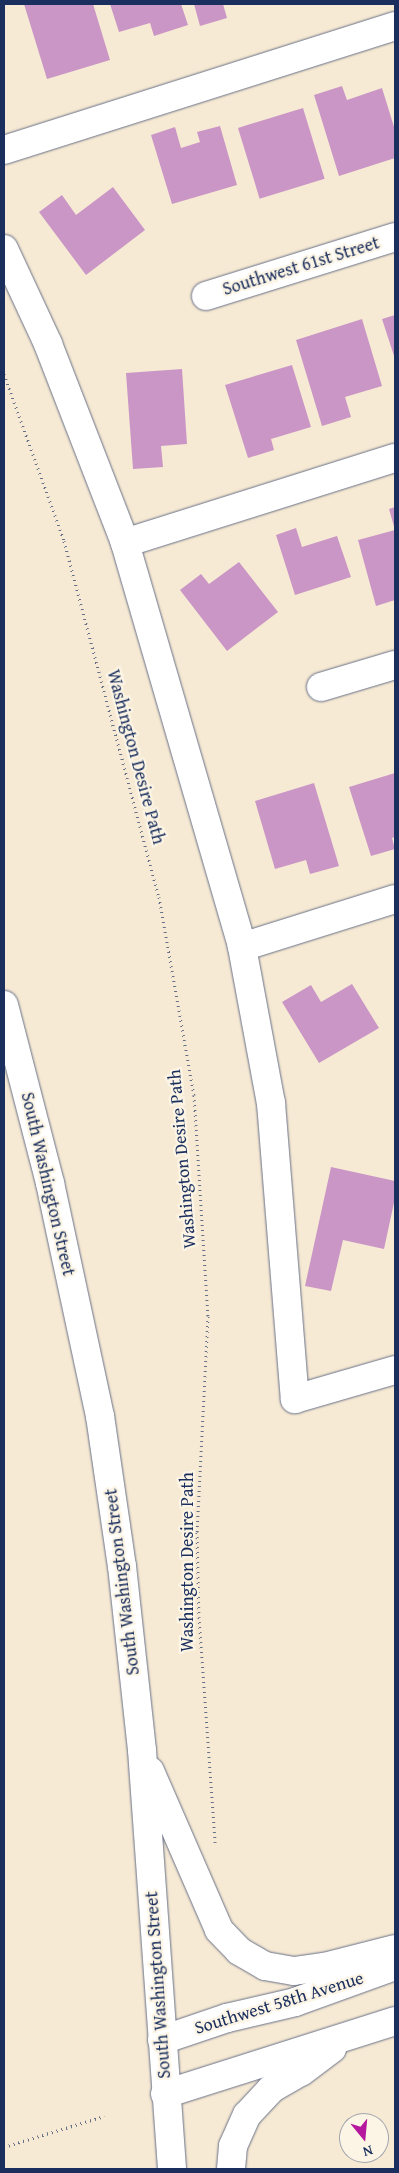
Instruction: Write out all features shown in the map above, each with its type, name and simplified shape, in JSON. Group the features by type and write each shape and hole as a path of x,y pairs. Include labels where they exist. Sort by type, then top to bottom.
{"main road":[{"path":"4,150 395,26"},
{"name":"Southwest 61st Street","path":"206,296 395,237"},
{"path":"4,249 48,344 125,543 242,947 271,1104 295,1399 395,1370"},
{"path":"125,543 395,458"},
{"path":"322,687 395,665"},
{"path":"242,947 395,899"},
{"name":"South Washington Street","path":"4,1005 50,1183 100,1416 122,1566 142,1750 165,2094 172,2169"},
{"path":"142,1750 219,1930 239,1951 265,1966 294,1971 324,1967 395,1949"},
{"name":"Southwest 58th Avenue","path":"162,2040 227,2018 295,2002 395,1966"},
{"path":"165,2094 395,2021"},
{"path":"231,2169 233,2146 247,2115 270,2089 301,2072 351,2035"}],"path":[{"name":"Washington Desire Path","path":"4,374 64,541 156,888 194,1095 208,1316 197,1532 199,1617 203,1694 216,1851"},
{"path":"4,2147 104,2116"}],"building":[{"path":"24,4 93,4 110,60 47,79"},
{"path":"110,4 181,4 188,25 154,36 150,23 119,32"},
{"path":"194,4 223,4 227,18 200,26"},
{"path":"342,86 347,100 382,88 395,130 395,158 339,176 314,95"},
{"path":"303,108 325,179 260,199 238,128"},
{"path":"220,126 237,185 172,204 151,135 175,127 181,148 200,142 197,132"},
{"path":"113,187 145,230 86,275 39,212 62,195 76,215"},
{"path":"395,315 395,359 382,319"},
{"path":"362,319 382,386 345,397 351,417 322,426 296,340"},
{"path":"292,365 311,427 271,439 274,450 248,458 225,385"},
{"path":"182,369 187,444 161,446 163,467 133,469 126,373"},
{"path":"395,507 395,530 389,509"},
{"path":"296,528 302,547 337,536 351,577 295,595 276,535"},
{"path":"395,530 395,600 376,606 358,540"},
{"path":"239,562 278,612 227,651 180,590 201,574 209,584"},
{"path":"395,773 395,837 392,838 395,849 371,856 349,787"},
{"path":"314,783 339,866 310,874 306,860 275,869 255,801"},
{"path":"352,984 379,1028 319,1063 282,1002 311,985 321,1002"},
{"path":"331,1167 395,1181 395,1198 384,1249 343,1240 331,1291 305,1286"}]}
